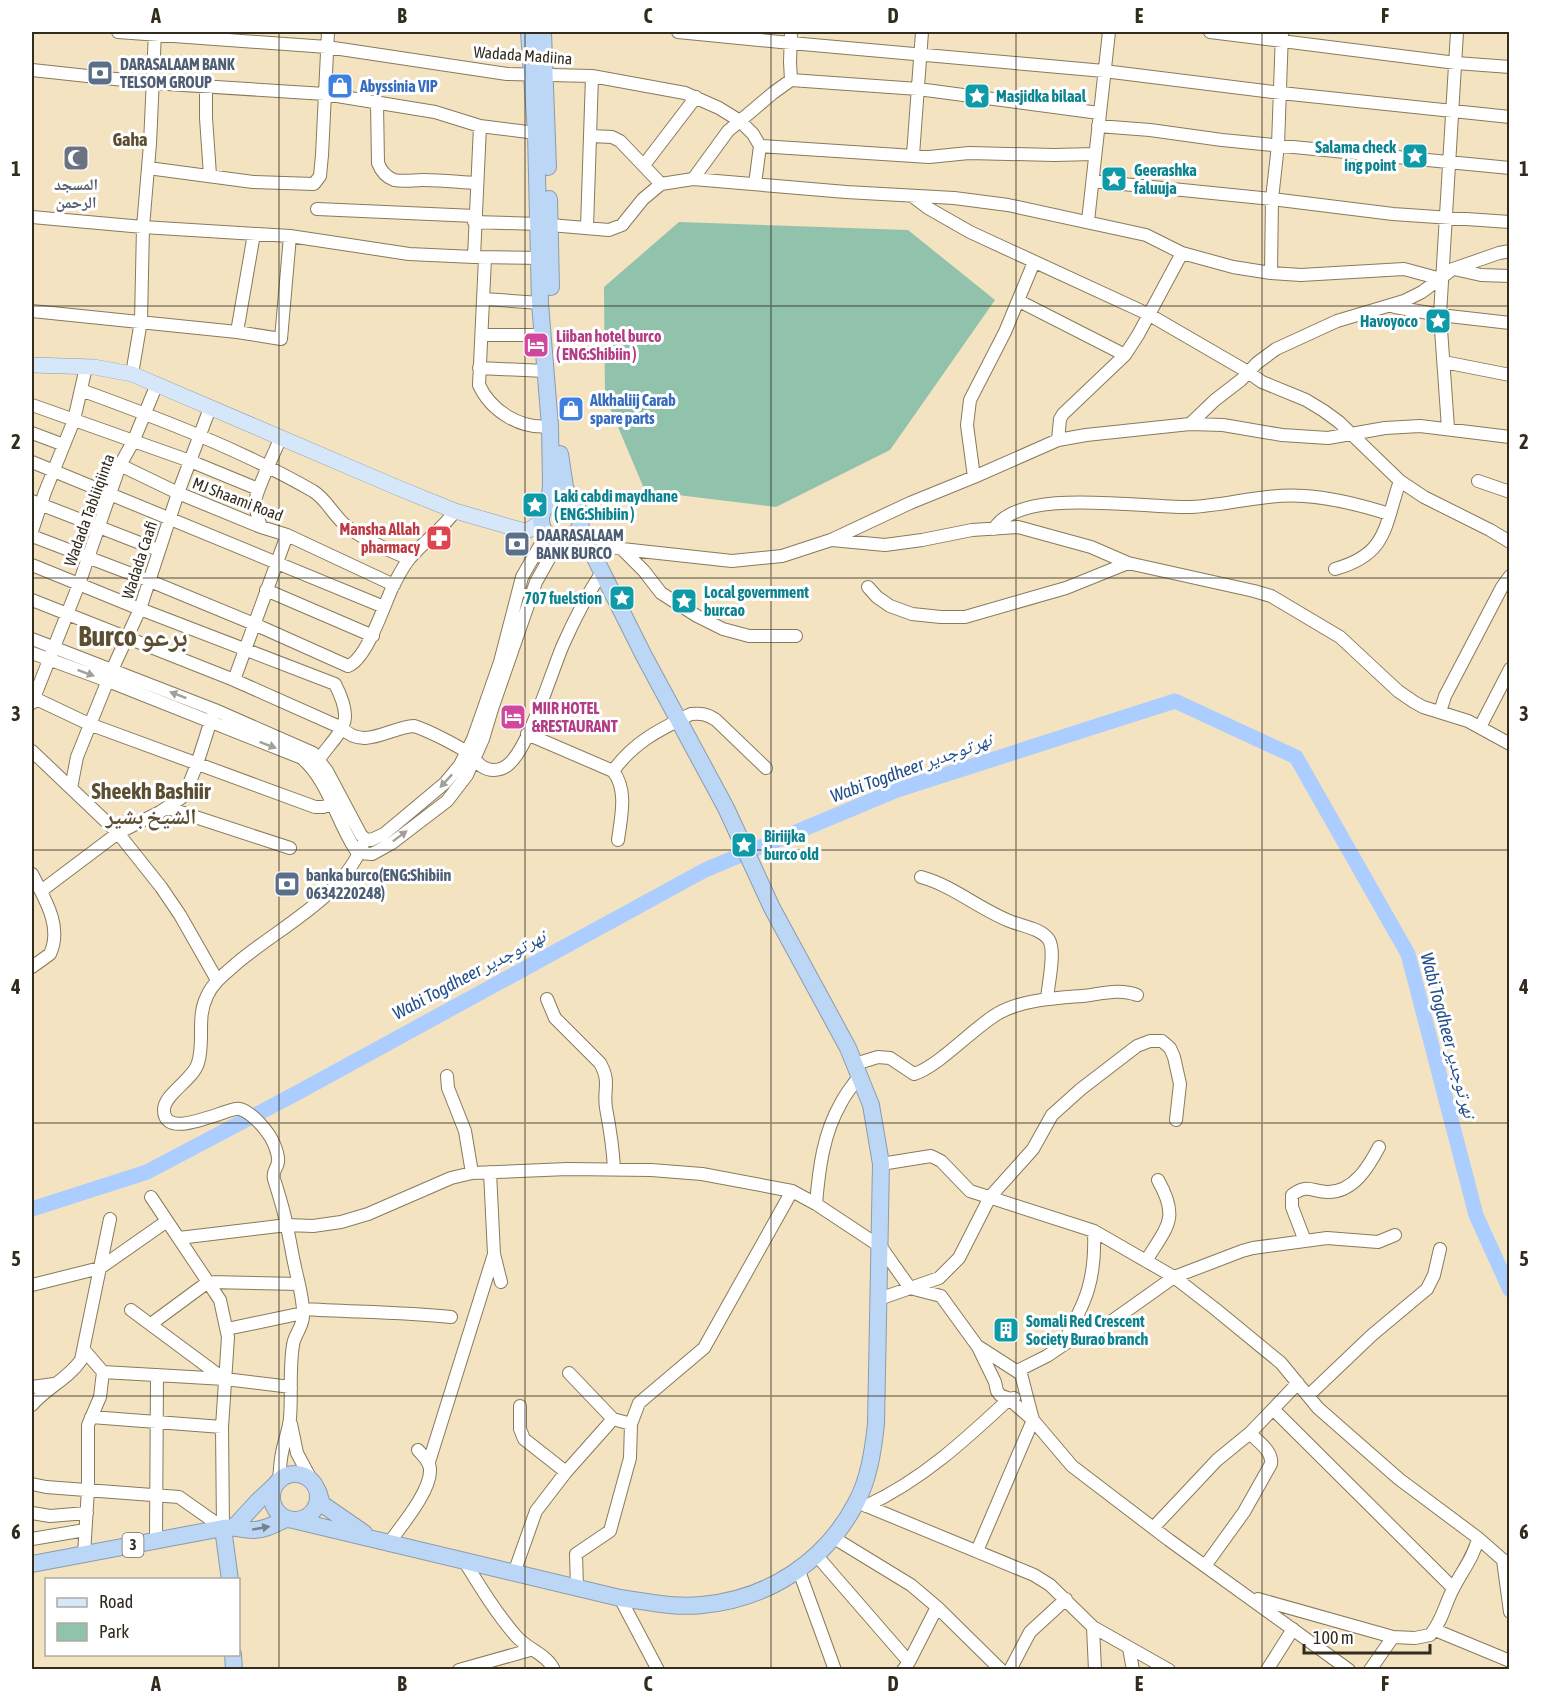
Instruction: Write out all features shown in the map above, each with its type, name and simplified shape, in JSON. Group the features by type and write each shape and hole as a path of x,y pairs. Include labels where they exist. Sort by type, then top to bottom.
{"highway":[{"path":"277,1483 272,1501 274,1509 290,1520 463,1559 620,1598 668,1605 701,1605 729,1602 767,1589 799,1571 817,1556 861,1504 873,1452 876,1424 881,1246 881,1164 871,1105 857,1070 771,908 726,808 582,537 580,513 571,502 565,487 560,459 544,258 539,76 530,32"},
{"path":"543,32 536,133 544,225"},
{"path":"544,258 540,303 550,426 549,504"},
{"path":"571,502 563,500 549,504 544,509 549,533 566,540 582,537"},
{"path":"230,1578 229,1527 285,1476 300,1474 315,1486 322,1504 372,1539"},
{"path":"229,1527 253,1530 268,1528 308,1516 314,1511 318,1497 315,1486"},
{"name":"3","path":"32,1564 229,1527"}],"main road":[{"path":"32,365 110,369 132,374 455,511 521,530 549,533"}],"street":[{"name":"Wadada Madiina","path":"118,32 327,46 507,74 592,76 696,97 740,121"},
{"path":"148,168 253,182 314,184 320,176 328,32"},
{"path":"678,32 791,38 1509,117"},
{"path":"913,155 922,32"},
{"path":"1088,221 1108,32"},
{"path":"1210,32 1282,36 1455,63 1509,67"},
{"path":"1448,428 1440,315 1457,32"},
{"path":"132,374 141,321 143,227 155,33"},
{"path":"1271,273 1272,199 1278,145 1282,36"},
{"path":"791,38 792,80"},
{"path":"32,70 152,83 325,94 435,112 480,126 536,133"},
{"path":"587,227 592,76"},
{"path":"693,179 718,144 740,121 792,80 918,89 1099,113"},
{"path":"206,86 210,175"},
{"path":"644,165 696,97"},
{"path":"377,103 380,171 393,179 402,181 476,183"},
{"path":"740,121 753,134 760,146 755,184"},
{"path":"480,126 474,219 484,299 479,385 482,392 500,411 524,424 541,428 550,426"},
{"path":"1098,126 1509,168"},
{"path":"591,136 612,137 620,141 661,184"},
{"path":"760,146 935,156 969,153 1054,156 1095,154"},
{"path":"317,209 609,230 622,225 644,199 661,184 693,179 979,201 1088,221 1146,235 1182,253 1233,267 1271,273 1301,275 1404,268 1441,279"},
{"path":"1093,181 1393,214 1509,222"},
{"path":"911,195 962,228 1148,314 1262,382 1306,400 1324,411 1400,481 1424,497 1509,542"},
{"path":"32,217 143,227 290,236 409,254 479,258 544,258"},
{"path":"237,332 254,234"},
{"path":"32,311 141,321 281,339 290,236"},
{"path":"1190,424 1276,349 1337,321 1413,297 1453,269 1509,251"},
{"path":"1058,440 1060,419 1063,414 1125,355 1138,336 1182,253"},
{"path":"974,477 967,425 969,407 1019,301 1034,262"},
{"path":"1453,269 1481,275 1509,276"},
{"path":"484,299 540,303"},
{"path":"1019,301 1125,355"},
{"path":"1385,306 1509,323"},
{"path":"483,335 542,335"},
{"path":"1444,362 1509,375"},
{"path":"32,531 36,503 53,471 74,420 86,367"},
{"path":"479,369 545,371"},
{"name":"Wadada Tabliiqiinta","path":"32,699 79,584 120,465 133,441 157,384"},
{"path":"81,390 200,436 269,466 323,498 329,508 344,523 365,539 409,559"},
{"path":"32,405 190,461 258,489"},
{"name":"Wadada Caafi","path":"71,788 77,757 89,724 140,609 158,550 210,408"},
{"path":"582,537 622,549 732,561 782,556 831,540 910,503 1058,440 1086,435 1190,424 1223,425 1304,437 1328,438 1401,426 1448,428 1509,437"},
{"path":"32,433 64,445"},
{"path":"261,527 255,503 258,489 281,437"},
{"path":"32,462 384,608"},
{"name":"MJ Shaami Road","path":"120,465 178,493 287,536 394,585"},
{"path":"1335,569 1355,564 1371,552 1379,541 1400,481"},
{"path":"1478,481 1509,492"},
{"path":"994,529 1003,517 1018,511 1074,502 1187,507 1209,506 1272,496 1302,496 1347,502 1389,514"},
{"path":"36,503 158,550"},
{"path":"32,536 150,581 348,666 354,663 373,636 394,585 409,559 448,521 455,511"},
{"path":"831,540 885,545 972,530 1011,527 1029,529 1091,547 1128,563 1271,596 1340,637 1398,691 1414,702 1480,727 1509,744"},
{"path":"504,663 522,577 549,533"},
{"path":"32,639 51,653 215,710 313,753 319,759 338,803 349,840 360,853 372,854 381,850 439,807 458,788 536,582 549,533"},
{"path":"234,680 287,536"},
{"path":"622,549 661,593 698,616 723,628 748,636 796,636"},
{"path":"868,587 890,606 912,614 964,617 1066,588 1128,563"},
{"path":"32,565 335,684 345,706 345,721 319,759"},
{"path":"32,600 234,680 342,728 354,736 374,738 414,726 471,757 486,769 501,769 510,763 527,734 563,644 602,572"},
{"path":"1440,712 1445,696 1509,576"},
{"path":"522,577 536,582"},
{"path":"266,590 373,636"},
{"path":"32,653 51,653"},
{"path":"1480,727 1509,669"},
{"path":"110,675 210,722 302,758 313,767 365,839 379,838 445,783 460,765 471,757"},
{"path":"32,699 89,724 315,807 338,803"},
{"path":"38,894 118,833 176,803 186,792 215,710"},
{"path":"613,771 625,755 643,740 691,714 707,714 766,768"},
{"path":"527,734 613,771 620,783 622,799 618,840"},
{"path":"32,751 118,833 168,896 217,980"},
{"path":"168,807 290,848"},
{"path":"277,1483 290,1420 293,1345 301,1326 303,1311 287,1225 273,1175 279,1162 278,1154 273,1142 248,1113 238,1108 194,1123 180,1123 170,1120 165,1115 164,1107 169,1098 192,1075 198,1064 201,1016 206,996 217,980 254,949 320,901 342,879 360,853 365,839"},
{"path":"32,874 38,894 49,905 53,920 52,949 45,958 32,967"},
{"path":"921,877 950,889 1009,921 1044,934 1052,953 1047,999"},
{"path":"816,1204 821,1154 841,1102 857,1070 878,1056 890,1058 914,1074 921,1072 998,1013 1047,999 1122,991 1137,995"},
{"path":"548,999 555,1018 600,1063 604,1070 608,1084 606,1107 613,1144 614,1168"},
{"path":"879,1299 939,1278 959,1258 990,1197 1033,1149 1052,1115 1081,1089 1137,1046 1150,1041 1162,1041 1170,1048 1180,1084 1176,1120"},
{"path":"447,1076 448,1088 465,1131 472,1173"},
{"path":"1305,1241 1292,1207 1292,1195 1307,1188 1329,1192 1351,1184 1362,1175 1379,1147"},
{"path":"881,1164 931,1156 941,1161 970,1191 1094,1232 1173,1277 1281,1363 1318,1408 1399,1479 1506,1561 1509,1612"},
{"path":"178,1238 287,1225 313,1226 341,1222 368,1214 451,1178 472,1173 614,1168 702,1174 792,1191 881,1246 910,1288 941,1296 978,1347 1000,1395 1009,1399 1033,1420 1072,1466 1153,1528 1349,1670"},
{"path":"490,1172 494,1254 501,1282"},
{"path":"1146,1261 1168,1224 1171,1210 1168,1197 1158,1180"},
{"path":"577,1587 576,1554 610,1530 630,1458 631,1424 639,1403 704,1348 792,1191"},
{"path":"151,1197 220,1300 227,1329 222,1427 229,1527"},
{"path":"32,1405 74,1370 81,1360 110,1219"},
{"path":"32,1285 100,1268 167,1221"},
{"path":"1061,1347 1088,1295 1094,1257 1094,1232"},
{"path":"994,1382 1003,1370 1015,1370 1047,1356 1075,1337 1095,1331 1173,1277 1253,1248 1337,1238 1378,1242 1395,1235"},
{"path":"1308,1396 1372,1335 1427,1289 1434,1275 1440,1249"},
{"path":"389,1544 421,1496 430,1472 429,1462 494,1254"},
{"path":"151,1324 208,1282 299,1284"},
{"path":"131,1310 225,1379"},
{"path":"227,1329 303,1311 408,1312 452,1317"},
{"path":"977,1551 1033,1420 1021,1374 978,1347"},
{"path":"84,1350 104,1372 225,1379 291,1387"},
{"path":"861,1504 888,1495 919,1476 958,1447 1009,1399 1018,1396 1047,1356"},
{"path":"84,1555 88,1489 88,1425 100,1398 104,1372"},
{"path":"569,1373 613,1419 631,1424"},
{"path":"156,1540 157,1375"},
{"path":"1153,1528 1217,1460 1250,1433 1298,1383"},
{"path":"32,1388 55,1384"},
{"path":"520,1406 520,1430 524,1440 566,1472"},
{"path":"1273,1409 1454,1588"},
{"path":"91,1417 222,1427"},
{"path":"514,1573 536,1511 566,1472 613,1419"},
{"path":"290,1420 297,1453 315,1486"},
{"path":"1205,1566 1244,1512 1271,1464 1272,1459 1269,1453 1250,1433"},
{"path":"418,1450 429,1462"},
{"path":"32,1484 179,1497 229,1527"},
{"path":"861,1504 1034,1575 1050,1585 1093,1626 1169,1670"},
{"path":"32,1513 50,1516 87,1513"},
{"path":"32,1539 86,1530"},
{"path":"834,1538 911,1585 937,1606 1002,1669 1030,1632 1066,1599"},
{"path":"1249,1596 1393,1637 1415,1638 1430,1635 1435,1630 1454,1588 1470,1561 1478,1538"},
{"path":"817,1556 906,1666 937,1606"},
{"path":"463,1559 514,1634 530,1650 549,1660 554,1670"},
{"path":"799,1571 835,1670"},
{"path":"620,1598 657,1670"},
{"path":"1093,1626 1095,1670"},
{"path":"1267,1670 1293,1629"},
{"path":"1435,1630 1509,1661 1501,1670"},
{"path":"1370,1670 1393,1637"},
{"path":"1129,1648 1133,1670"},
{"path":"459,1670 530,1650"}],"green space":[{"path":"679,222 908,230 995,300 890,450 776,507 645,491 605,396 604,287"}],"waterway":[{"name":"Wabi Togdheer نهر توجدير","path":"32,1209 147,1172 295,1094 705,870 897,790 1175,701 1296,757 1408,954 1476,1215 1510,1290"}],"place":[{"name":"DARASALAAM BANK TELSOM GROUP","path":"100,73"},
{"name":"Abyssinia VIP","path":"340,86"},
{"name":"Masjidka bilaal","path":"977,96"},
{"name":"Salama check ing point","path":"1415,156"},
{"name":"المسجد الرحمن","path":"76,158"},
{"name":"Geerashka faluuja","path":"1114,179"},
{"name":"Havoyoco","path":"1438,321"},
{"name":"Liiban hotel burco ( ENG:Shibiin )","path":"536,345"},
{"name":"Alkhaliij Carab spare parts","path":"571,409"},
{"name":"Laki cabdi maydhane ( ENG:Shibiin )","path":"535,505"},
{"name":"Mansha Allah pharmacy","path":"439,538"},
{"name":"DAARASALAAM BANK BURCO","path":"517,544"},
{"name":"707 fuelstion","path":"622,598"},
{"name":"Local government burcao","path":"684,601"},
{"name":"MIIR HOTEL &RESTAURANT","path":"513,717"},
{"name":"Biriijka burco old","path":"744,845"},
{"name":"banka burco(ENG:Shibiin 0634220248)","path":"287,884"},
{"name":"Somali Red Crescent Society Burao branch","path":"1006,1330"}],"district":[{"name":"Gaha","path":"130,140"},
{"name":"Burco برعو","path":"133,636"},
{"name":"Sheekh Bashiir الشيخ بشير","path":"151,804"}]}
